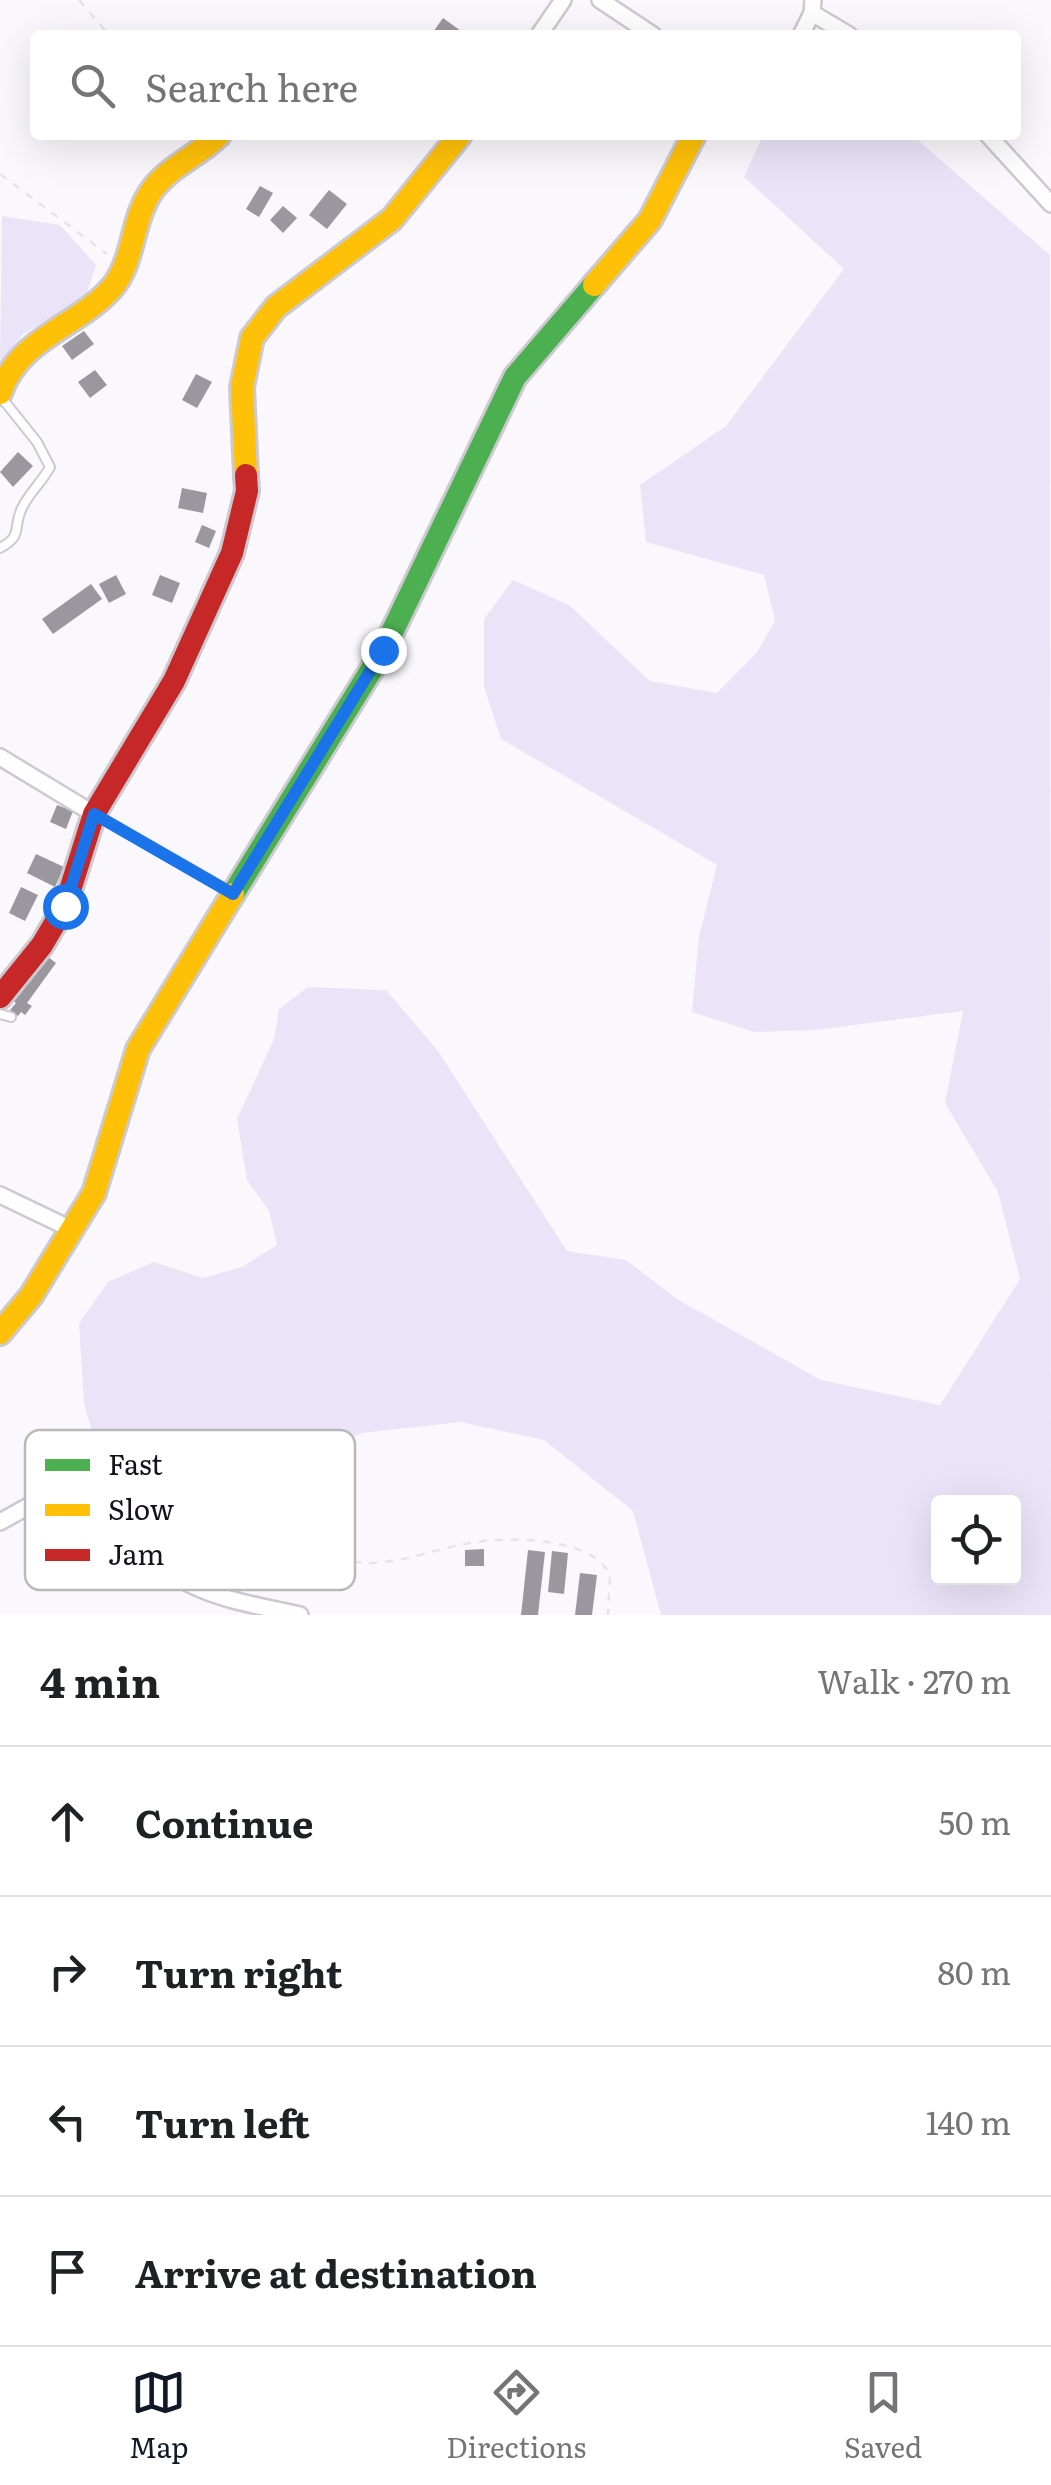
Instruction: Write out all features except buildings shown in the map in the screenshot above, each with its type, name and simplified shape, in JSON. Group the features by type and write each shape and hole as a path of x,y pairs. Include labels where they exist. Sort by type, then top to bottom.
{"street":[{"path":"542,30 563,0"},
{"path":"600,0 645,30"},
{"path":"803,30 813,7 843,30"},
{"path":"0,394 8,370 56,327 112,288 149,193 174,166 189,162 213,140"},
{"path":"6,1007 65,906 94,814 174,681 232,553 246,491 242,387 252,338 276,308 392,219 456,140"},
{"path":"0,1333 31,1296 94,1193 138,1049 383,650 515,377 650,220 691,140"},
{"path":"993,140 1051,204"},
{"path":"0,757 94,814"},
{"path":"0,1195 73,1230"},
{"path":"0,1522 25,1508"},
{"path":"207,1590 300,1615"}],"lane":[{"path":"0,394 3,403 37,442 50,467 24,504 12,542 0,548"},
{"path":"94,814 233,894"},
{"path":"0,1014 6,1007"}],"path":[{"path":"79,0 105,30"},
{"path":"0,174 123,265"},
{"path":"355,1560 386,1562 481,1541 520,1539 570,1546 596,1558 610,1576 608,1615"}],"shaded area":[{"path":"761,140 918,140 1050,255 1051,1615 661,1615 633,1511 544,1440 460,1422 355,1436 355,1430 92,1430 84,1403 79,1323 108,1282 154,1262 203,1278 242,1267 277,1245 269,1211 247,1180 237,1119 274,1039 279,1009 308,987 386,990 438,1051 567,1251 626,1260 677,1299 821,1380 940,1405 1020,1279 998,1192 945,1103 963,1011 816,1030 754,1032 692,1012 699,936 717,865 501,739 484,687 484,619 513,580 569,605 650,681 717,693 758,651 775,621 764,575 646,542 640,485 726,426 844,269 744,177"},
{"path":"2,216 60,225 96,265 86,296 22,335 0,364"}],"traffic: fast":[{"path":"233,894 383,651 515,377 594,285"}],"traffic: slow":[{"path":"0,393 20,359 111,289 124,267 149,195 164,177 213,140"},
{"path":"246,475 242,387 252,338 276,307 392,219 456,140"},
{"path":"594,285 650,220 691,140"},
{"path":"0,1333 31,1296 94,1193 138,1049 233,894"}],"traffic: jam":[{"path":"0,997 42,945 65,906 94,814 174,681 232,553 247,491 246,475"}],"route":[{"path":"65,906 94,814 233,894 383,650"}]}
